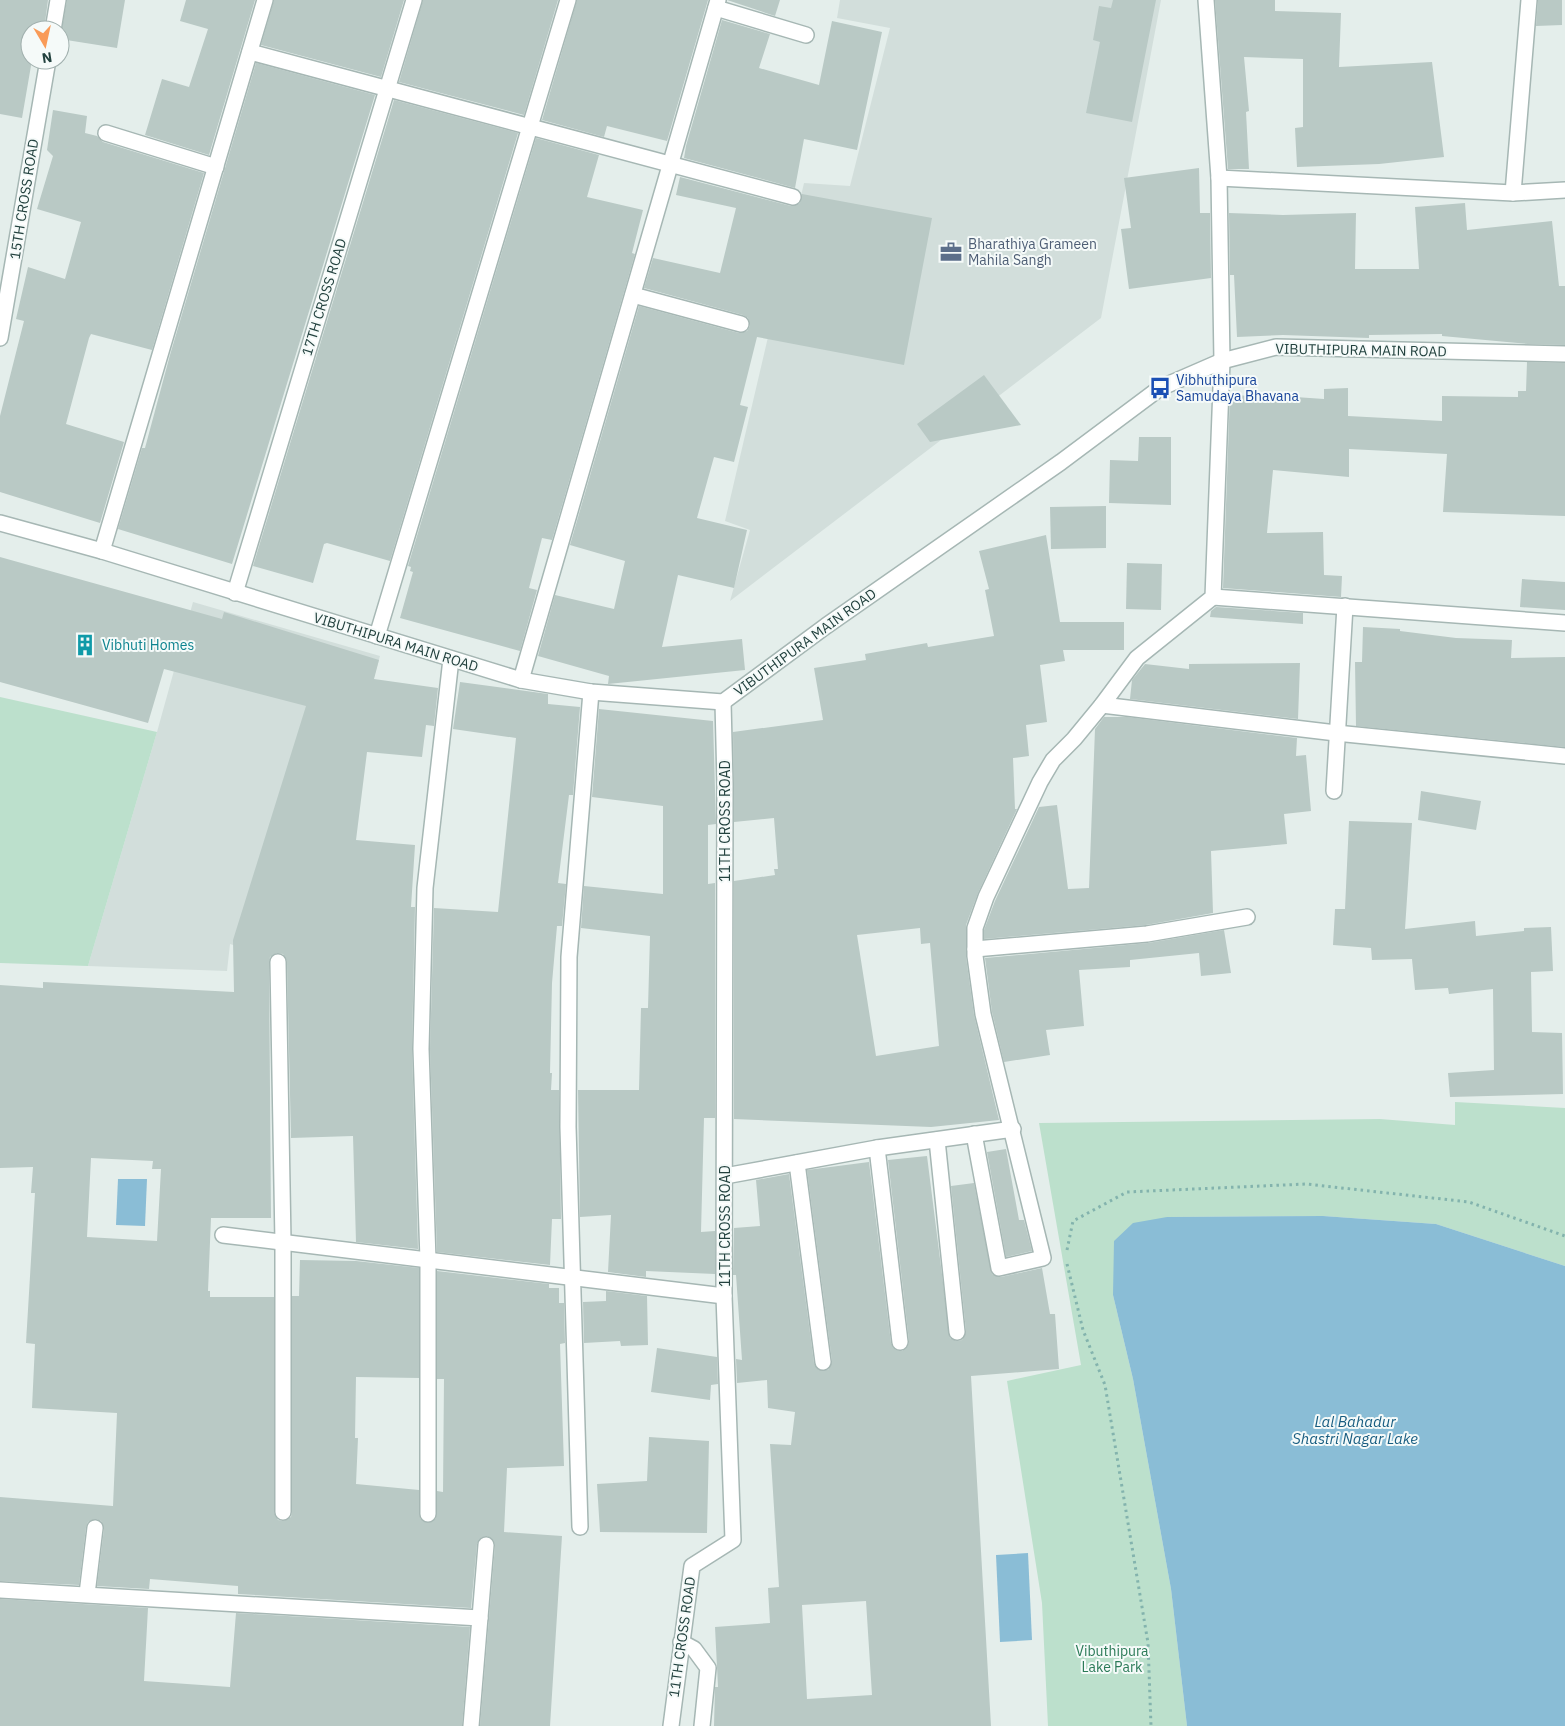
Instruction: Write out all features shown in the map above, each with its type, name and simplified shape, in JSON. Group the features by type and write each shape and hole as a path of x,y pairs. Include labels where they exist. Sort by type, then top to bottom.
{"street":[{"path":"55,20 58,0"},
{"path":"102,551 265,0"},
{"name":"17TH CROSS ROAD","path":"235,593 414,0"},
{"path":"377,636 568,0"},
{"path":"1206,0 1219,178 1222,361 1213,597"},
{"path":"1513,193 1529,0"},
{"path":"520,680 717,4 806,35"},
{"path":"250,52 792,197"},
{"name":"15TH CROSS ROAD","path":"0,338 46,70"},
{"path":"106,133 216,168"},
{"path":"1219,178 1513,193 1565,190"},
{"path":"633,295 741,324"},
{"name":"VIBUTHIPURA MAIN ROAD","path":"0,523 102,551 520,680 591,692 723,702 826,626 1061,462 1160,388 1222,361 1276,348 1565,354"},
{"path":"974,1134 1000,1268 1043,1258 1013,1129 982,1014 975,949 975,928 979,913 1052,760 1074,739 1137,658 1213,597 1565,623"},
{"path":"1334,791 1345,606"},
{"path":"428,1514 428,1260 421,1049 425,888 451,659"},
{"path":"580,1526 568,1127 569,957 591,692"},
{"name":"11TH CROSS ROAD","path":"670,1726 692,1566 733,1540 724,1296 725,784 723,702"},
{"path":"1102,705 1336,733 1565,756"},
{"path":"975,949 1147,934 1247,917"},
{"path":"278,962 283,1242 283,1512"},
{"path":"724,1176 877,1148 1013,1129"},
{"path":"937,1140 957,1332"},
{"path":"877,1148 900,1342"},
{"path":"797,1163 823,1362"},
{"path":"224,1235 724,1296"},
{"path":"87,1594 95,1528"},
{"path":"471,1726 486,1545"},
{"path":"0,1590 480,1618"},
{"path":"681,1642 694,1649 708,1668 702,1726"}],"path":[{"path":"1151,1726 1148,1643 1105,1385 1083,1330 1065,1258 1073,1221 1127,1192 1306,1184 1469,1202 1565,1236"}],"shaded area":[{"name":"Bharathiya Grameen Mahila Sangh","path":"840,0 1161,0 1101,318 730,601 750,530 725,521 804,183 850,186 890,28 837,18"},
{"path":"193,602 380,656 353,752 330,778 279,959 230,944 227,971 88,966 157,732"}],"green space":[{"path":"0,697 157,732 88,966 0,963"},
{"name":"Vibuthipura Lake Park","path":"1455,1102 1565,1108 1565,1266 1436,1224 1323,1216 1167,1217 1113,1295 1133,1379 1171,1589 1187,1726 1048,1726 1042,1603 1007,1381 1081,1365 1039,1123 1380,1119 1455,1125"}],"water":[{"path":"118,1179 147,1179 145,1226 116,1225"},
{"name":"Lal Bahadur Shastri Nagar Lake","path":"1323,1216 1436,1224 1565,1266 1565,1726 1187,1726 1171,1589 1133,1379 1113,1295 1114,1241 1133,1223 1167,1217"},
{"path":"1028,1553 1032,1640 1000,1642 996,1555"}],"building":[{"path":"0,0 48,0 45,20 20,20 20,70 30,70 22,118 0,114"},
{"path":"67,0 125,0 117,48 70,41 70,20 63,20"},
{"path":"186,0 255,0 209,155 145,135 162,79 189,87 208,29 180,21"},
{"path":"274,0 404,0 381,77 261,45"},
{"path":"423,0 558,0 524,115 399,82"},
{"path":"577,0 708,0 667,141 607,126 604,137 542,120"},
{"path":"727,0 780,0 775,16"},
{"path":"1113,0 1156,0 1132,122 1086,113 1100,42 1093,40 1099,6 1111,8"},
{"path":"1215,0 1275,0 1275,11 1341,13 1339,67 1432,62 1444,157 1379,164 1297,167 1295,128 1303,127 1303,59 1244,57 1249,111 1246,112 1249,169 1228,169"},
{"path":"1538,0 1562,0 1562,25 1536,26"},
{"path":"722,20 770,34 759,68 819,85 832,21 882,32 857,150 804,139 795,188 684,158"},
{"path":"256,63 375,95 232,564 118,529 142,448 145,448 170,355"},
{"path":"394,100 518,133 390,561 327,543 324,544 313,583 253,566"},
{"path":"53,110 87,116 85,133 97,136 103,142 204,173 152,350 91,334 89,338 66,424 124,442 100,523 0,492 0,416 24,321 16,319 28,267 65,279 81,222 37,209 53,156 47,150"},
{"path":"536,138 599,155 587,197 643,210 632,253 635,254 552,540 542,538 529,588 537,590 520,651 400,618 413,572 410,571 411,567 408,566"},
{"path":"1199,168 1200,213 1210,213 1211,278 1129,289 1121,229 1131,228 1124,178"},
{"path":"680,177 791,206 800,203 802,194 932,218 904,365 757,337 740,405 748,407 734,462 714,457 697,518 747,530 734,588 678,575 662,647 742,639 745,670 608,684 609,676 538,656 555,595 614,609 625,561 570,545 639,306 739,333 747,331 750,326 748,318 743,315 644,288 653,258 720,273 736,208 676,195"},
{"path":"1465,203 1467,230 1552,221 1559,286 1565,286 1565,345 1528,344 1442,336 1442,334 1369,335 1369,338 1283,335 1237,337 1234,275 1230,275 1229,213 1283,215 1356,213 1355,269 1419,269 1415,207"},
{"path":"1527,362 1565,363 1565,516 1443,512 1447,454 1349,449 1349,477 1273,470 1267,533 1323,532 1324,575 1342,576 1341,597 1223,588 1230,394 1281,400 1281,396 1324,399 1324,389 1348,388 1348,416 1442,421 1442,396 1518,397 1518,391 1526,391"},
{"path":"984,375 1021,425 930,442 917,424"},
{"path":"1139,437 1171,437 1171,505 1109,503 1110,460 1138,461"},
{"path":"1106,506 1106,548 1051,549 1050,507"},
{"path":"1046,535 1060,622 1124,622 1124,650 1063,650 1065,661 1040,665 1047,722 1026,725 1029,756 1013,758 1015,809 1017,809 978,893 966,925 966,957 974,1015 999,1120 931,1127 734,1119 734,881 775,875 774,869 778,869 774,818 734,822 733,732 823,720 814,668 866,660 865,654 927,643 928,647 994,636 985,590 989,589 979,551","holes":["920,928 921,944 930,943 939,1046 876,1056 857,935"]},
{"path":"0,557 222,619 224,612 379,660 374,679 438,688 434,726 426,725 422,757 367,752 356,840 415,845 411,907 415,907 412,1049 418,1249 356,1242 353,1136 291,1138 287,962 283,954 277,953 270,957 269,962 271,1218 211,1218 208,1291 210,1291 210,1297 274,1297 274,1512 278,1520 283,1521 291,1517 292,1512 292,1296 299,1296 300,1260 356,1261 419,1268 419,1378 356,1377 355,1438 358,1438 356,1484 419,1490 420,1518 428,1523 436,1518 437,1491 443,1492 444,1379 437,1379 437,1271 549,1284 549,1288 559,1288 559,1303 564,1303 565,1343 560,1344 564,1466 507,1468 504,1532 562,1536 550,1726 480,1726 495,1546 494,1541 487,1536 482,1537 477,1544 471,1608 238,1594 238,1586 150,1579 149,1589 97,1586 104,1529 101,1521 96,1519 88,1522 86,1527 79,1585 0,1581 0,1497 113,1506 117,1413 32,1408 35,1344 26,1343 35,1193 31,1193 33,1167 0,1168 0,985 43,988 43,982 234,992 233,940 306,706 164,669 148,723 0,682","holes":["91,1158 153,1161 152,1169 161,1169 157,1241 87,1237"]},
{"path":"1127,563 1162,564 1161,610 1126,609"},
{"path":"1522,579 1565,582 1565,610 1520,607"},
{"path":"1216,607 1303,613 1303,624 1210,617 1211,611"},
{"path":"1363,627 1400,629 1400,631 1456,638 1512,640 1511,658 1565,657 1565,747 1356,726 1355,662 1362,662"},
{"path":"1300,663 1298,719 1130,699 1132,680 1145,664 1189,669 1189,664"},
{"path":"460,682 548,694 548,704 580,707 573,795 569,795 558,883 566,884 562,926 557,926 552,983 550,1073 552,1073 551,1090 559,1090 561,1219 552,1219 550,1265 437,1252 430,1049 434,908 498,912 516,738 453,729"},
{"path":"599,709 713,721 716,824 708,825 708,884 715,883 715,1118 704,1118 701,1232 715,1231 715,1274 646,1271 646,1277 608,1272 611,1215 580,1217 578,1090 639,1090 641,1008 648,1008 650,936 581,928 584,886 663,894 663,806 592,797"},
{"path":"1104,717 1127,717 1297,738 1296,756 1306,755 1311,811 1284,814 1287,844 1211,851 1213,913 1146,925 984,939 984,930 995,901 1039,807 1057,805 1068,889 1089,888 1095,729"},
{"path":"1421,791 1481,801 1476,830 1418,820"},
{"path":"1349,821 1412,823 1405,929 1475,921 1476,936 1524,931 1524,928 1551,927 1553,971 1531,972 1532,1032 1562,1033 1563,1094 1450,1097 1448,1073 1494,1070 1493,989 1449,994 1448,988 1415,990 1412,959 1372,960 1371,948 1333,945 1335,909 1345,909"},
{"path":"1224,930 1231,973 1201,976 1199,953 1130,960 1130,967 1079,970 1084,1026 1046,1030 1050,1055 1004,1062 992,1012 985,958 1148,943"},
{"path":"1006,1149 1019,1220 1024,1220 1032,1251 1006,1257 987,1152"},
{"path":"927,1156 950,1338 957,1341 962,1340 966,1331 951,1186 974,1183 992,1274 1001,1277 1042,1268 1050,1314 1055,1314 1059,1369 971,1376 991,1726 714,1726 715,1687 718,1687 715,1627 770,1623 768,1588 779,1587 770,1444 791,1445 795,1412 768,1408 767,1380 737,1383 736,1359 742,1360 736,1275 733,1275 734,1228 760,1226 756,1180 789,1174 814,1363 819,1370 828,1370 832,1361 807,1170 869,1162 891,1343 896,1350 902,1351 908,1346 909,1341 888,1160","holes":["866,1601 872,1695 807,1699 802,1605"]},
{"path":"606,1291 647,1296 648,1345 621,1346 620,1341 584,1343 583,1302 606,1301"},
{"path":"657,1348 717,1357 718,1384 711,1385 710,1400 651,1392"},
{"path":"649,1437 709,1441 707,1533 600,1532 597,1484 647,1481"},
{"path":"0,1599 148,1608 144,1681 230,1687 236,1613 470,1627 462,1726 0,1726"}],"place":[{"name":"Bharathiya Grameen Mahila Sangh","path":"951,252"},
{"name":"Vibhuthipura Samudaya Bhavana","path":"1160,388"},
{"name":"Vibhuti Homes","path":"85,645"}]}
